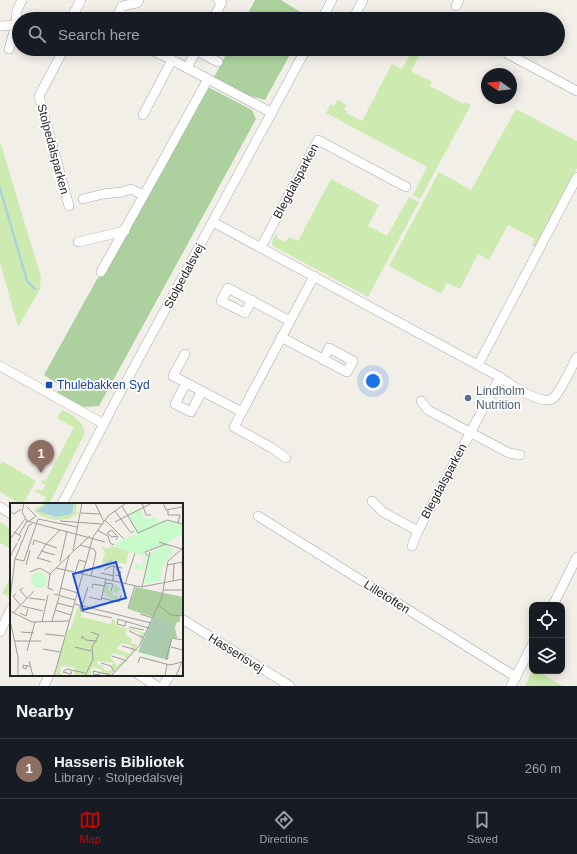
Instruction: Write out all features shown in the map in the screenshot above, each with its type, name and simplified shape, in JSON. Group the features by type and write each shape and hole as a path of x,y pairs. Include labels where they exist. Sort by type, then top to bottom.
{"street":[{"path":"17,12 22,0"},
{"path":"75,12 81,0"},
{"path":"119,12 122,6 138,3 139,0"},
{"path":"217,12 222,2 218,0"},
{"path":"326,12 332,0"},
{"path":"357,12 363,0"},
{"path":"0,26 12,25"},
{"path":"9,49 12,40"},
{"name":"Stolpedalsparken","path":"60,56 39,96 69,206"},
{"path":"164,56 272,113"},
{"path":"187,68 193,56"},
{"path":"207,56 218,62"},
{"name":"Stolpedalsvej","path":"63,503 302,56"},
{"path":"512,56 577,91"},
{"path":"143,115 172,60"},
{"path":"101,272 208,79"},
{"name":"Blegdalsparken","path":"261,247 318,140 406,187"},
{"path":"478,365 577,177"},
{"name":"Stolpedalsparken","path":"82,200 103,194 122,192 131,189 143,196"},
{"path":"213,222 538,399 545,401 552,399 558,394 577,357"},
{"path":"78,242 124,231"},
{"path":"286,458 272,448 234,427 314,276"},
{"path":"252,300 290,321"},
{"path":"281,337 323,360"},
{"path":"185,354 173,376 242,412"},
{"path":"0,366 104,424"},
{"name":"Blegdalsparken","path":"412,546 418,531 500,377"},
{"path":"186,383 175,404 191,412 202,391"},
{"name":"Blegdalsparken","path":"421,401 428,410 509,453 520,455"},
{"name":"Blegdalsparken","path":"372,501 384,512 418,531"},
{"path":"0,508 10,513"},
{"name":"Lilletoften","path":"258,516 516,677"},
{"path":"554,602 577,557"},
{"path":"0,632 10,611"},
{"name":"Hasserisvej","path":"183,620 290,686"},
{"path":"511,686 529,651"},
{"path":"44,686 49,676"},
{"path":"141,676 157,686"},
{"path":"163,686 169,676"}],"green space":[{"path":"255,0 281,0 300,12 249,12"},
{"path":"225,56 289,56 265,100 247,95 214,77"},
{"path":"409,56 419,56 411,71 432,82 430,86 464,104 465,102 471,105 420,199 413,195 427,167 326,113 331,104 334,106 338,100 347,105 344,110 347,111 346,113 362,121 392,64 402,69"},
{"path":"208,87 252,110 256,119 99,406 84,407 57,393 61,386 44,375 97,279 105,272"},
{"path":"516,109 577,141 577,168 535,247 532,245 535,239 508,225 489,260 478,254 460,289 447,283 441,294 389,266 439,172 471,190"},
{"path":"0,141 41,277 40,289 18,327 0,263"},
{"path":"331,179 379,205 368,226 387,236 409,197 419,202 368,297 273,246 272,241 276,234 278,239 286,242 289,237 298,241"},
{"path":"62,410 69,413 80,422 85,433 50,503 43,503 46,497 36,492 37,489 42,491 46,485 41,482 42,480 45,481 74,428 57,418"},
{"path":"2,461 36,481 24,503 18,503 0,492 0,465"},
{"path":"0,522 10,528 10,548 0,543"},
{"path":"10,578 10,592 8,597 2,593"},
{"path":"531,674 542,674 563,686 525,686"}],"waterway":[{"path":"0,188 27,281 35,289"}],"place":[{"name":"Thulebakken Syd","path":"49,385"},
{"name":"Lindholm Nutrition","path":"468,398"},
{"name":"Hasseris Bibliotek","path":"41,473"}]}
